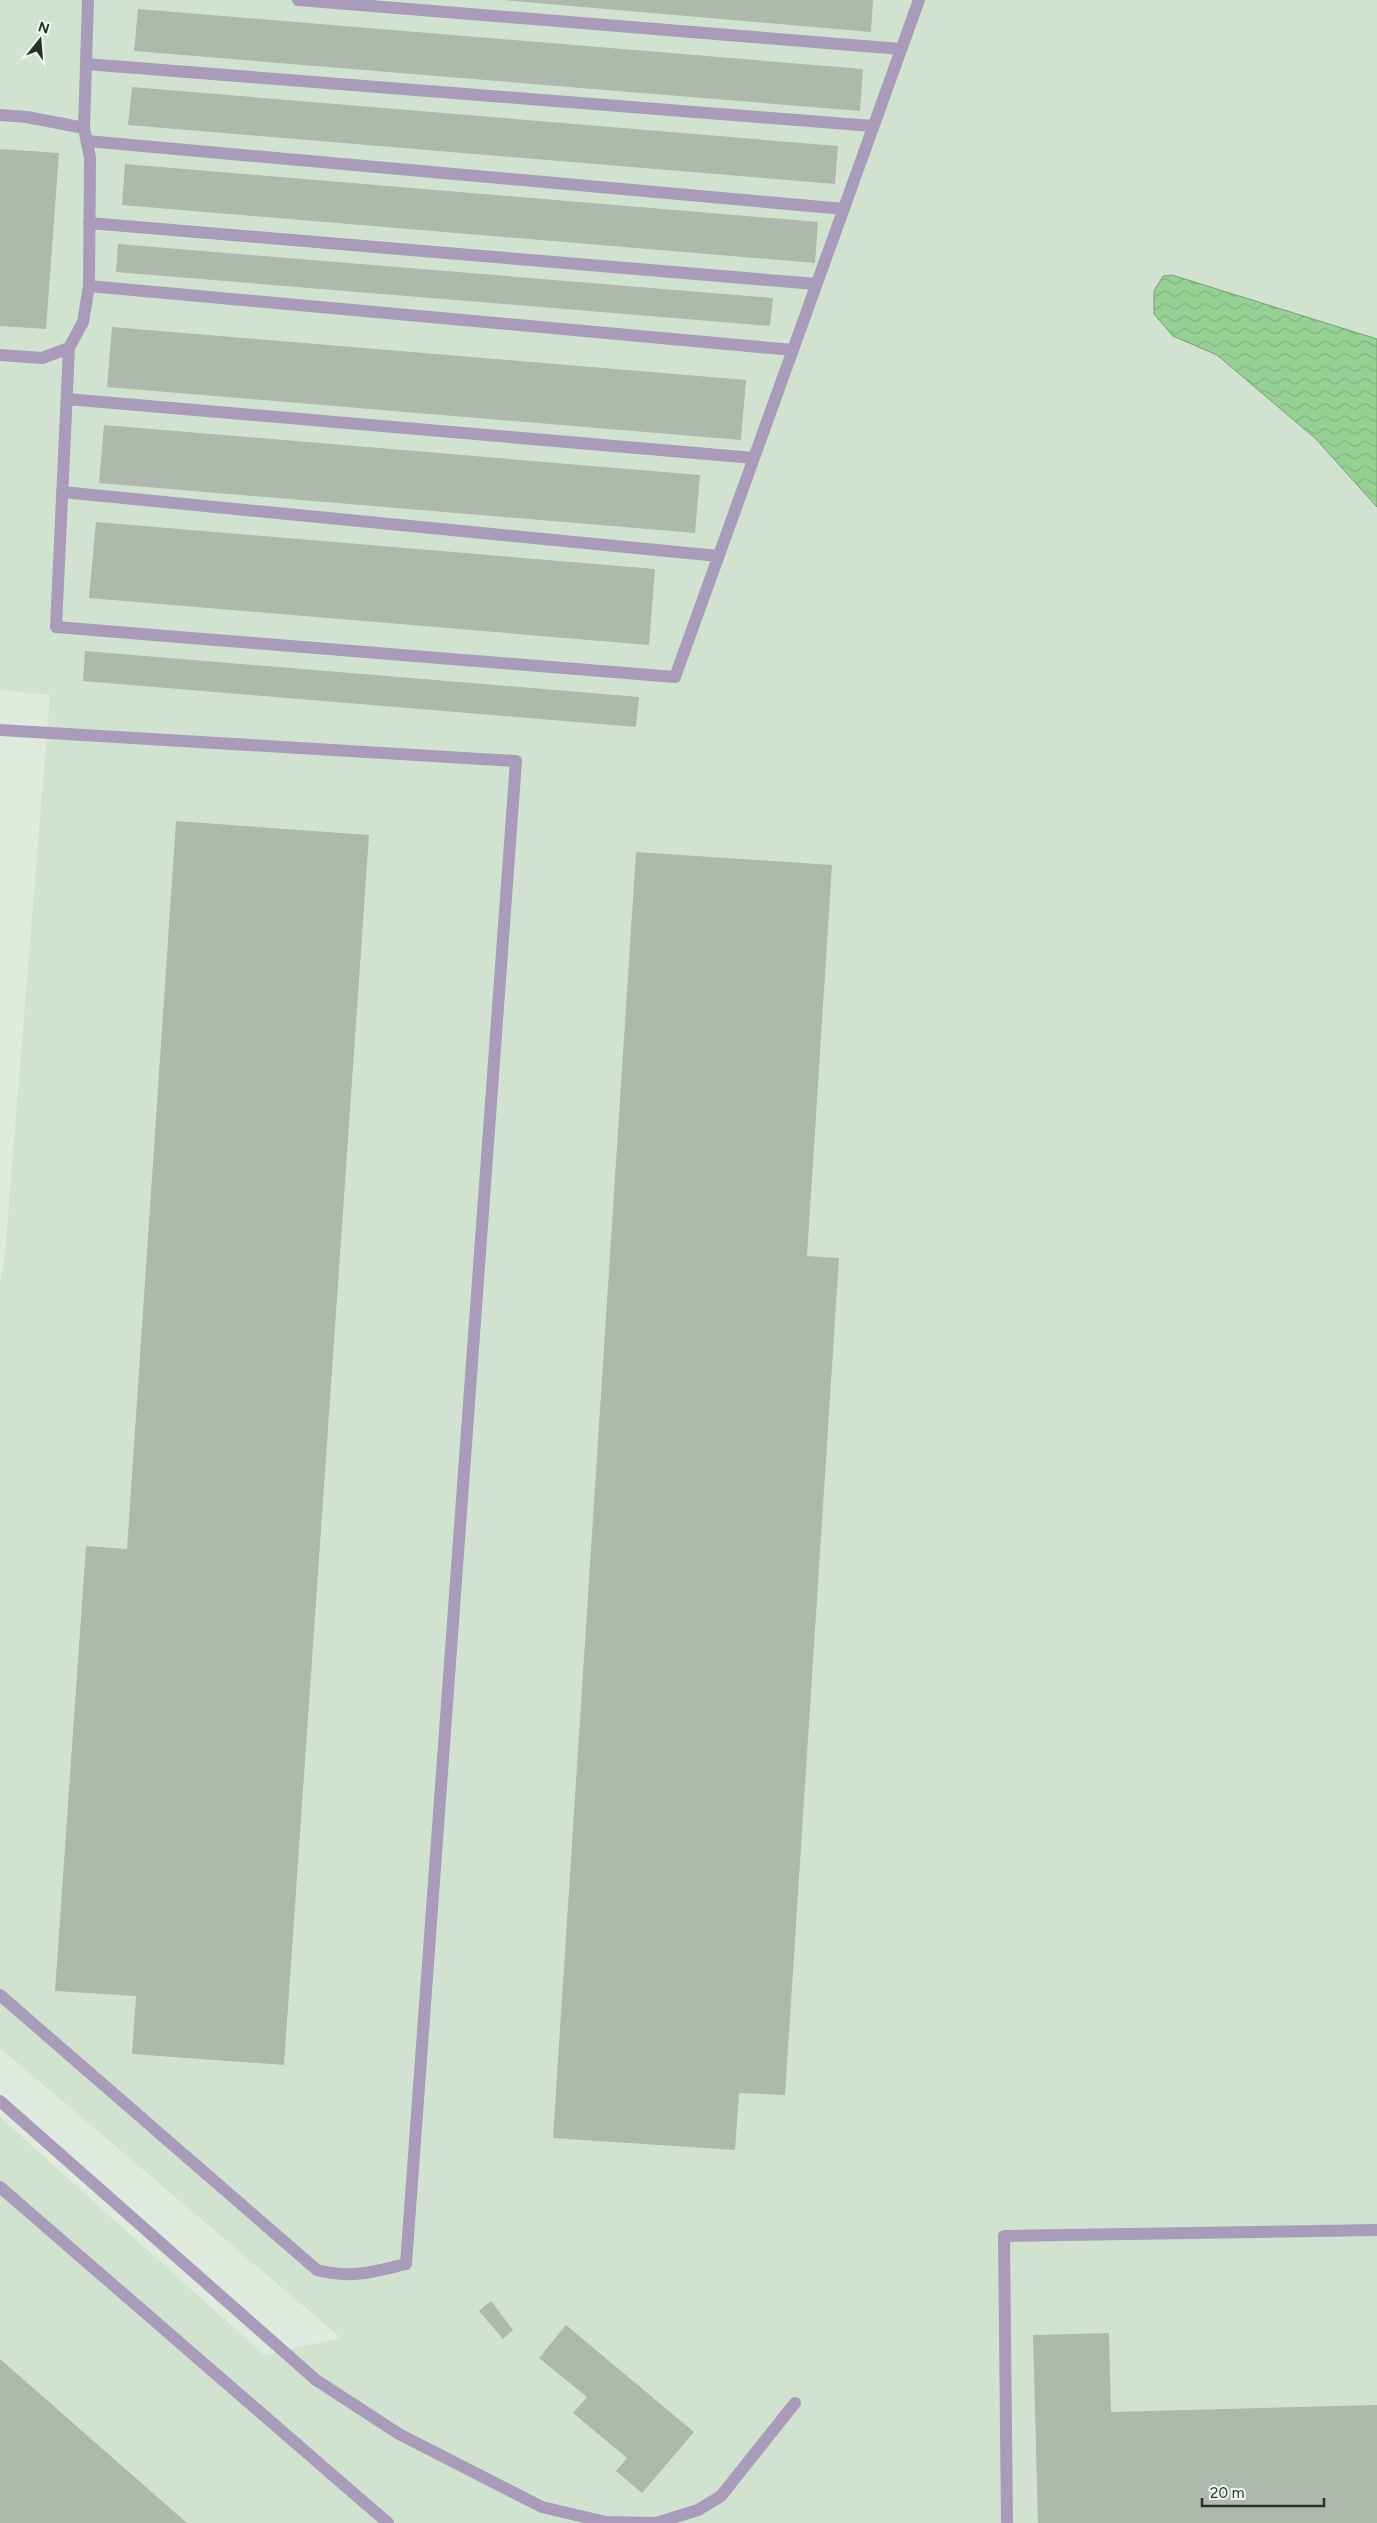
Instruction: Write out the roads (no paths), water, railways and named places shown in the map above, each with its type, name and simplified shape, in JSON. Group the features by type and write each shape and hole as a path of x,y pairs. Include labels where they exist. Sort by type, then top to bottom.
{"lane":[{"path":"88,0 84,128 90,158 89,286 83,322 69,348 56,627 675,676 919,0"},
{"path":"298,0 901,49"},
{"path":"86,64 874,126"},
{"path":"0,115 28,117 84,128"},
{"path":"87,141 844,209"},
{"path":"89,223 816,284"},
{"path":"89,286 793,350"},
{"path":"0,354 42,358 69,348"},
{"path":"66,399 754,458"},
{"path":"62,492 718,556"},
{"path":"0,730 516,761 406,2264 356,2276 335,2275 317,2270 0,1995"},
{"path":"0,2101 316,2380 399,2434 542,2507 606,2522 656,2523 698,2510 721,2496 795,2403"},
{"path":"0,2187 388,2523"},
{"path":"1007,2523 1004,2236 1377,2230"}],"water":[{"path":"1172,275 1377,339 1377,507 1316,439 1217,355 1173,336 1154,314 1154,291 1163,276"}]}
